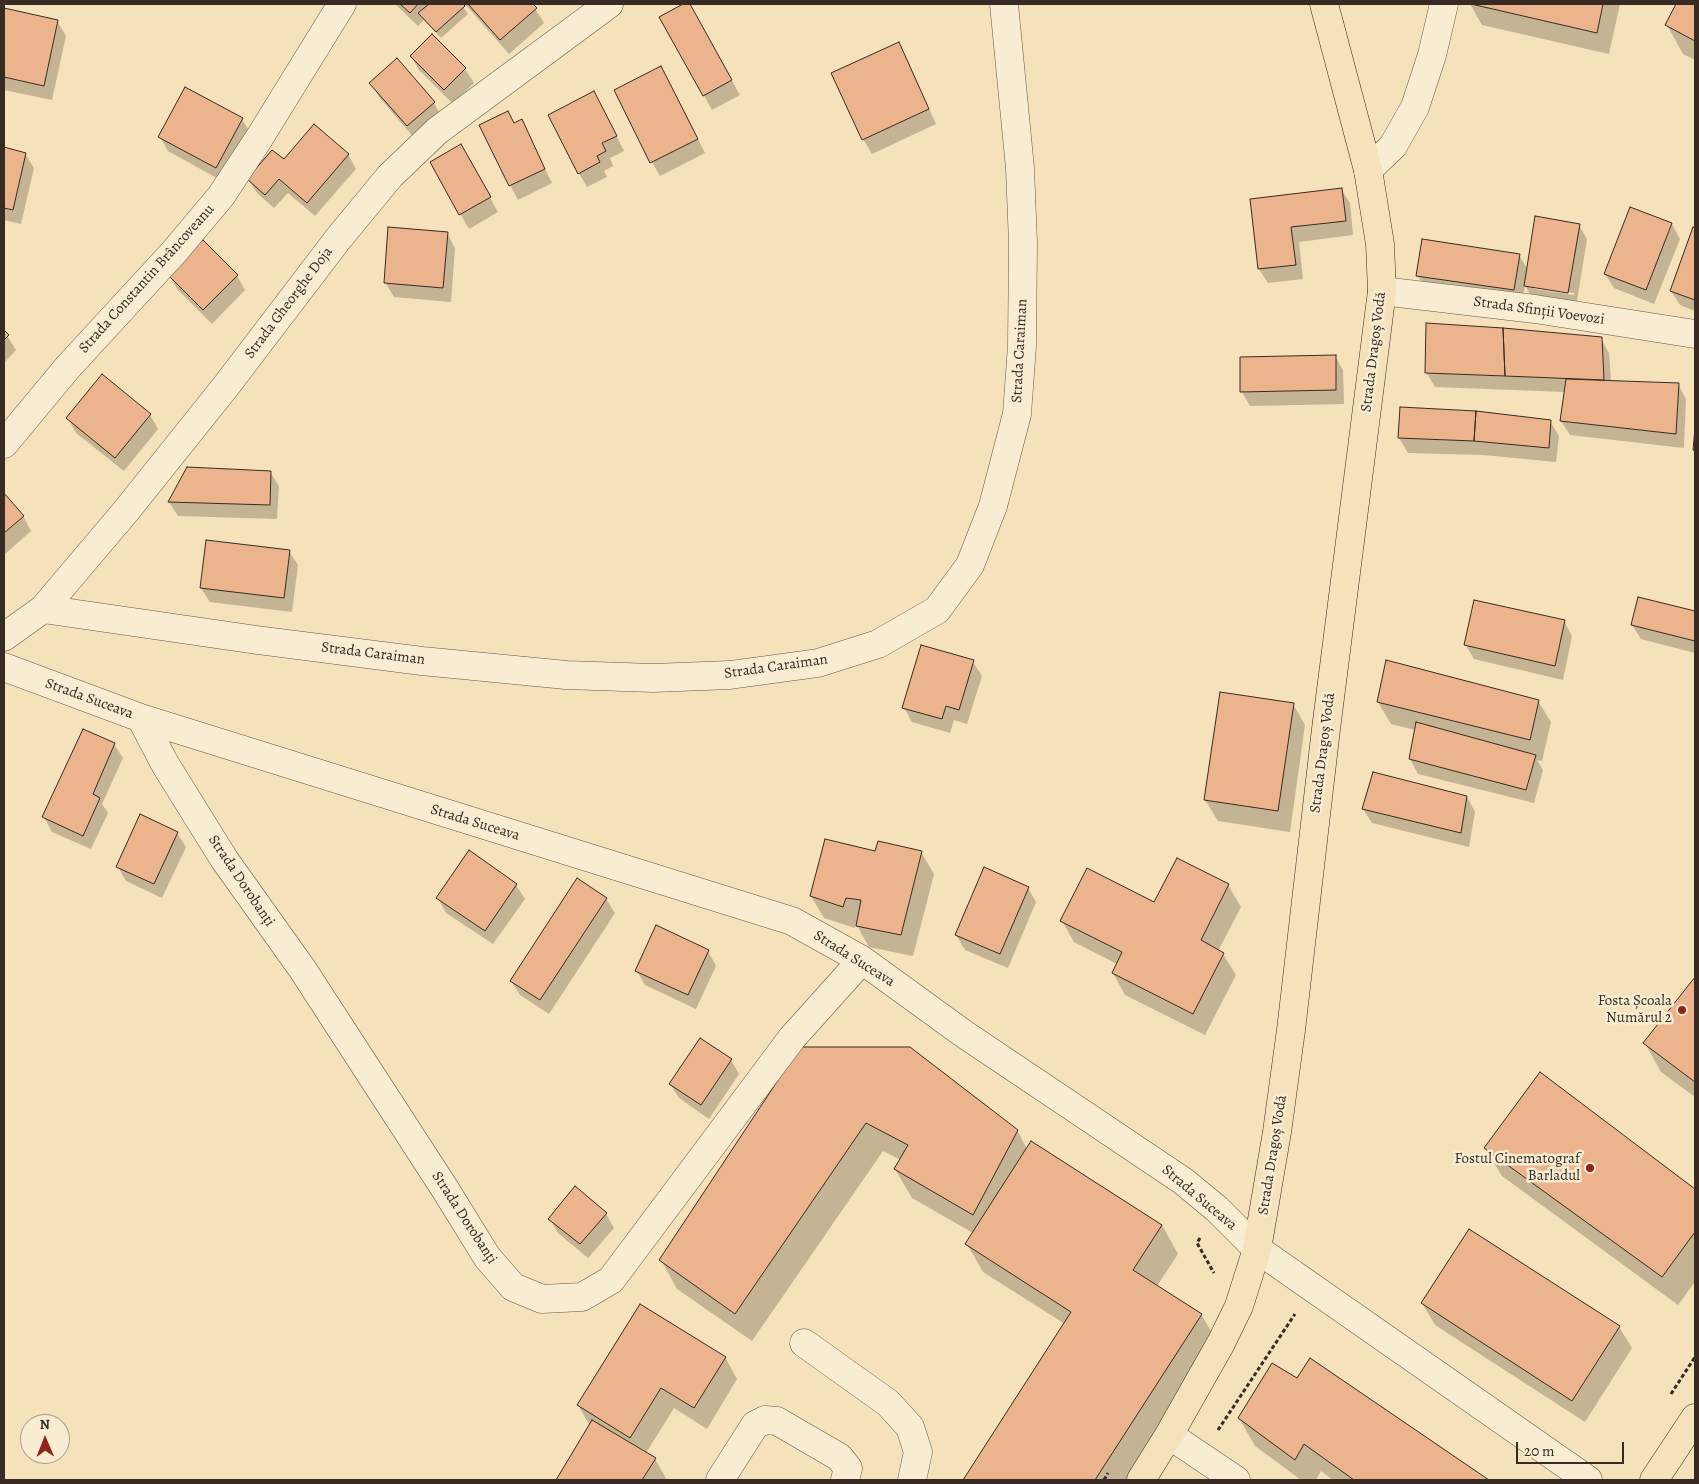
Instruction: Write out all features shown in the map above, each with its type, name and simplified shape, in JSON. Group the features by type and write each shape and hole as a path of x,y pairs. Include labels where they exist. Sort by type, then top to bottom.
{"main road":[{"name":"Strada Dragoș Vodă","path":"1141,1480 1170,1436 1221,1342 1238,1306 1257,1249 1278,1132 1291,1030 1326,729 1382,291 1380,244 1368,170 1324,4"},
{"path":"1654,1480 1695,1418"}],"street":[{"name":"Strada Constantin Brâncoveanu","path":"4,444 68,367 174,252 221,196 342,4"},
{"name":"Strada Gheorghe Doja","path":"4,637 43,609 126,511 226,386 338,239 390,176 437,131 609,4"},
{"name":"Strada Caraiman","path":"43,609 258,640 422,660 566,675 653,678 730,675 818,663 878,644 937,610 970,566 994,506 1017,414 1022,346 1023,244 1020,168 1004,4"},
{"path":"1368,170 1393,146 1415,108 1432,55 1444,4"},
{"name":"Strada Sfinții Voevozi","path":"1382,291 1535,309 1695,334"},
{"name":"Strada Suceava","path":"4,667 141,718 792,921 862,960 964,1034 1183,1181 1217,1209 1257,1249 1588,1480"},
{"name":"Strada Dorobanți","path":"141,718 165,764 224,860 303,970 445,1189 486,1257 513,1287 542,1299 582,1297 612,1280 792,1038 862,960"},
{"path":"804,1343 888,1403 910,1428 918,1452 912,1480"},
{"path":"720,1480 755,1425 765,1420 777,1421 839,1457 848,1468 845,1480"},
{"path":"1170,1436 1236,1480"}],"path":[{"path":"1215,1274 1197,1243 1217,1209"},
{"path":"1200,1456 1295,1315 1302,1281"},
{"path":"1104,1480 1109,1472"}],"building":[{"path":"400,4 418,4 410,13"},
{"path":"429,4 463,4 465,6 436,32 418,13"},
{"path":"468,4 533,4 537,8 500,40"},
{"path":"683,4 690,4 732,80 703,96 659,17"},
{"path":"1471,4 1603,4 1597,33"},
{"path":"1676,4 1695,4 1695,41 1665,25"},
{"path":"4,8 58,20 44,86 4,77"},
{"path":"432,34 466,68 444,90 410,56"},
{"path":"899,42 929,109 862,140 831,73"},
{"path":"397,58 435,102 407,126 369,83"},
{"path":"661,66 698,139 650,163 614,90"},
{"path":"185,87 243,118 216,168 158,137"},
{"path":"594,91 617,136 602,143 606,151 597,156 600,162 578,174 548,115"},
{"path":"508,111 514,123 522,119 545,169 509,186 479,125"},
{"path":"314,124 349,154 307,203 279,179 265,195 247,179 272,150 284,159"},
{"path":"461,144 491,197 459,215 430,162"},
{"path":"4,147 26,153 13,210 4,208"},
{"path":"1342,188 1346,221 1291,227 1296,265 1258,269 1250,199"},
{"path":"1630,207 1672,223 1646,290 1604,274"},
{"path":"1535,216 1580,224 1568,293 1524,286"},
{"path":"388,227 448,232 443,288 384,283"},
{"path":"1693,227 1695,228 1695,300 1670,291"},
{"path":"1422,239 1520,254 1514,290 1416,276"},
{"path":"203,240 238,275 203,310 168,275"},
{"path":"1426,323 1503,328 1505,376 1425,373"},
{"path":"1503,328 1602,337 1604,380 1505,376"},
{"path":"4,330 9,335 4,340"},
{"path":"1336,355 1336,390 1240,392 1240,357"},
{"path":"102,374 151,414 115,458 66,418"},
{"path":"1566,379 1679,383 1676,434 1560,421"},
{"path":"1400,407 1476,411 1474,441 1398,438"},
{"path":"1476,411 1551,420 1549,448 1474,441"},
{"path":"1695,428 1695,451 1693,450"},
{"path":"187,467 271,471 270,505 168,502"},
{"path":"4,493 24,516 4,533"},
{"path":"206,540 290,550 284,598 200,588"},
{"path":"1638,597 1695,611 1695,641 1631,625"},
{"path":"1474,600 1565,620 1555,666 1464,645"},
{"path":"921,645 974,660 959,710 946,706 942,719 902,708"},
{"path":"1386,660 1539,700 1530,740 1377,702"},
{"path":"1220,692 1294,703 1278,811 1204,800"},
{"path":"1416,722 1536,755 1526,790 1409,759"},
{"path":"83,729 115,743 93,794 100,798 83,836 42,817"},
{"path":"1373,772 1467,796 1461,833 1362,809"},
{"path":"140,814 178,832 154,884 116,867"},
{"path":"825,839 875,851 878,841 922,851 901,935 856,926 861,900 846,898 843,907 810,896"},
{"path":"469,850 517,884 485,931 436,898"},
{"path":"1177,858 1229,884 1201,940 1224,953 1193,1014 1112,973 1122,952 1060,921 1087,868 1154,902"},
{"path":"984,867 1029,887 1000,954 955,935"},
{"path":"577,878 607,898 540,1000 510,981"},
{"path":"656,925 709,950 688,995 635,971"},
{"name":"Fosta Școala Numărul 2","path":"1695,977 1695,1082 1643,1043"},
{"path":"700,1038 732,1059 701,1105 669,1084"},
{"path":"800,1047 910,1047 1018,1130 973,1215 894,1169 908,1145 866,1123 735,1314 659,1260"},
{"name":"Fostul Cinematograf Barladul","path":"1540,1072 1695,1189 1695,1232 1662,1277 1484,1148"},
{"path":"1031,1141 1162,1225 1133,1270 1202,1314 1095,1480 963,1480 1071,1312 965,1244"},
{"path":"575,1186 607,1213 580,1244 548,1219"},
{"path":"1469,1229 1620,1326 1572,1401 1421,1303"},
{"path":"640,1304 726,1357 694,1408 661,1388 630,1438 577,1405"},
{"path":"1310,1358 1489,1480 1354,1480 1304,1444 1295,1460 1238,1418 1272,1363 1297,1378"},
{"path":"592,1420 656,1458 642,1480 556,1480"}],"place":[{"name":"Fosta Școala Numărul 2","path":"1682,1010"},
{"name":"Fostul Cinematograf Barladul","path":"1590,1168"}]}
